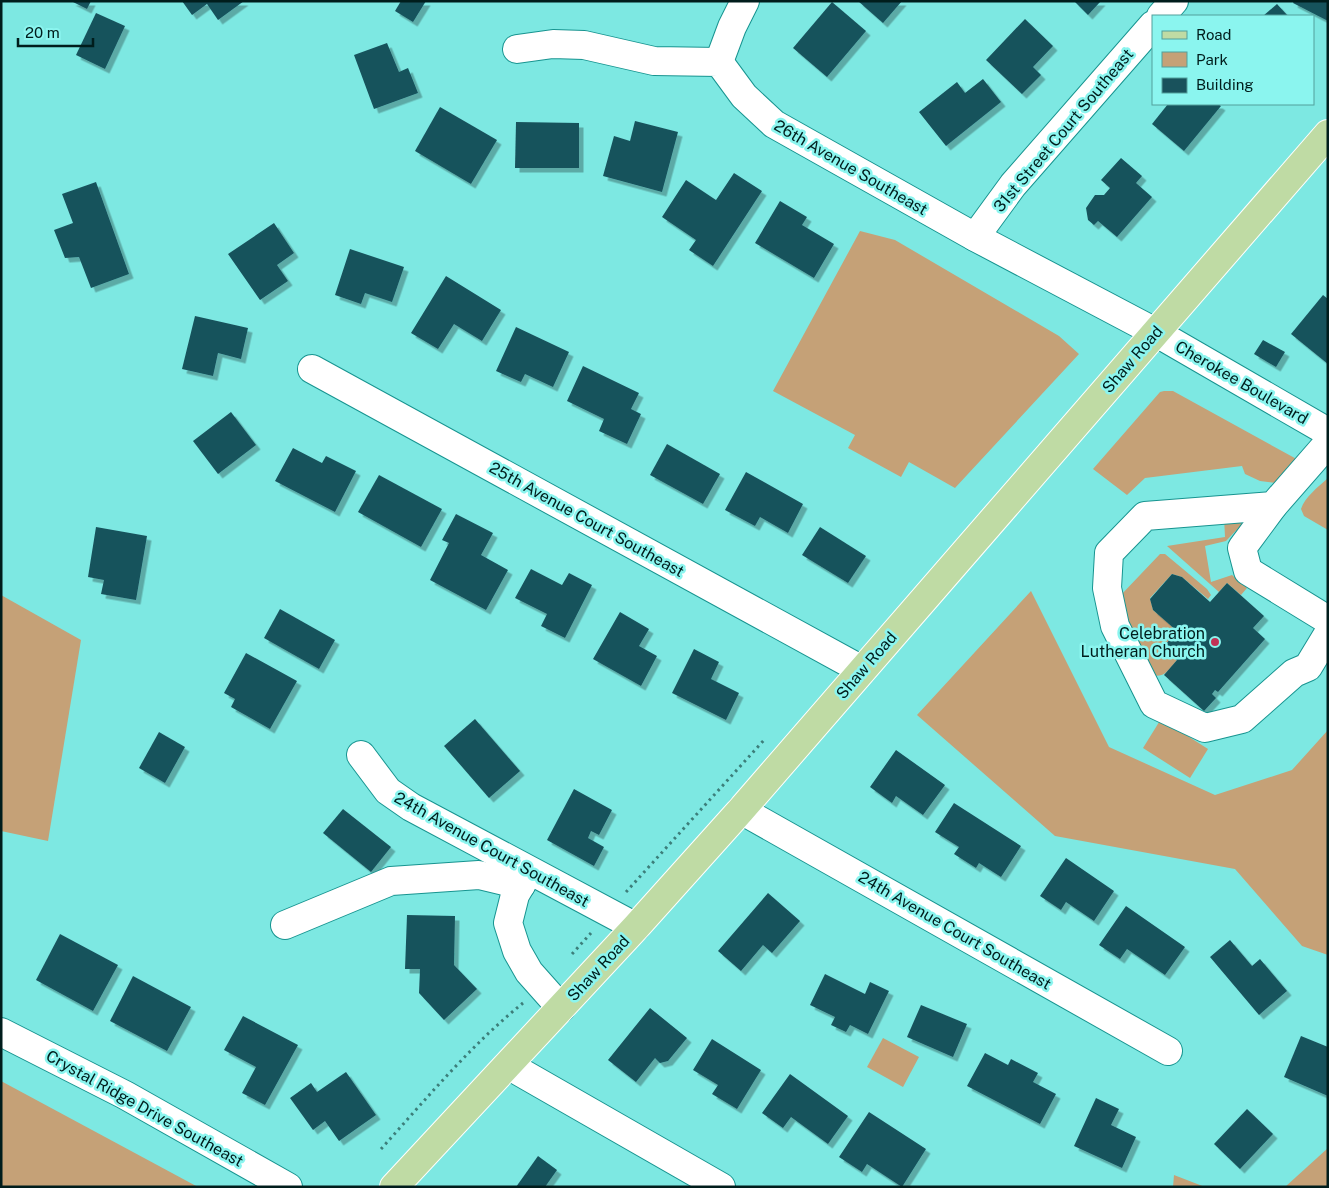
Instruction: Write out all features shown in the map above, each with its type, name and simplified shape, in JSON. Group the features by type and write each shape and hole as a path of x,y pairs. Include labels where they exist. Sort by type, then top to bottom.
{"main road":[{"name":"Shaw Road","path":"394,1187 636,927 741,810 1328,134"}],"street":[{"path":"516,49 553,44 584,45 654,61 718,62 745,1"},
{"path":"1162,15 1174,1"},
{"name":"31st Street Court Southeast","path":"975,237 1013,185 1152,26"},
{"name":"26th Avenue Southeast","path":"718,62 744,96 774,124 975,237 1155,332"},
{"name":"Cherokee Boulevard","path":"1155,332 1328,432"},
{"name":"25th Avenue Court Southeast","path":"312,368 862,670"},
{"path":"1328,443 1272,506 1242,548 1248,570 1328,620"},
{"path":"1272,506 1145,516 1109,552 1107,588 1115,626 1154,704 1205,728 1242,719 1294,673 1308,667 1328,634"},
{"name":"24th Avenue Court Southeast","path":"361,755 388,792 411,807 525,878 636,927"},
{"name":"24th Avenue Court Southeast","path":"741,810 1168,1051"},
{"path":"285,926 390,882 480,875 525,878 515,895 508,923 517,950 529,972 561,1008"},
{"name":"Crystal Ridge Drive Southeast","path":"1,1032 125,1095 288,1187"},
{"path":"508,1065 721,1187"}],"green space":[{"path":"860,231 895,240 1059,336 1079,354 955,488 909,462 901,477 848,448 855,435 773,391"},
{"path":"1173,391 1302,462 1276,483 1260,481 1245,474 1242,466 1145,478 1127,495 1093,469 1160,392"},
{"path":"1328,478 1328,530 1304,516 1301,509 1309,496"},
{"path":"1224,517 1246,520 1226,541 1205,546 1211,582 1232,575 1247,588 1241,595 1227,583 1219,592 1167,546 1225,537"},
{"path":"1160,554 1165,554 1207,589 1211,595 1208,599 1182,577 1172,574 1150,598 1153,610 1177,631 1165,645 1176,655 1174,658 1177,660 1164,674 1157,676 1146,674 1121,621 1120,596"},
{"path":"1031,591 1109,747 1215,795 1292,770 1328,730 1328,955 1302,946 1235,869 1055,836 917,715"},
{"path":"1,595 81,640 48,841 1,831"},
{"path":"1161,719 1208,749 1190,778 1143,748"},
{"path":"883,1038 919,1057 903,1087 867,1067"},
{"path":"1,1081 198,1187 1,1187"},
{"path":"1328,1148 1328,1187 1285,1187"},
{"path":"1174,1175 1205,1187 1173,1187"}],"building":[{"path":"71,1 91,1 87,9"},
{"path":"182,1 244,1 218,20 207,4 192,15"},
{"path":"401,1 426,1 413,22 395,11"},
{"path":"858,1 902,1 883,23"},
{"path":"1074,1 1101,1 1088,15"},
{"path":"1294,1 1328,1 1328,21 1293,3"},
{"path":"832,2 866,31 827,77 793,48"},
{"path":"1277,4 1287,15 1264,15"},
{"path":"96,13 125,26 105,69 76,55"},
{"path":"1025,19 1053,46 1033,67 1041,75 1022,94 986,60"},
{"path":"387,43 399,72 408,68 418,93 374,109 354,55"},
{"path":"983,79 1001,102 946,146 919,112 957,82 965,93"},
{"path":"1167,105 1221,106 1184,151 1152,124"},
{"path":"440,107 497,140 471,184 415,151"},
{"path":"635,121 678,132 662,192 603,176 614,136 630,141"},
{"path":"516,122 579,123 579,168 515,168"},
{"path":"1121,158 1142,176 1136,183 1152,197 1117,237 1098,221 1094,225 1088,220 1086,208 1095,195 1104,195 1110,188 1101,180"},
{"path":"734,173 762,191 713,266 689,250 696,240 662,217 686,180 716,200"},
{"path":"96,182 129,274 91,288 79,257 65,258 54,230 73,223 62,194"},
{"path":"780,201 807,217 802,225 834,244 814,278 755,243"},
{"path":"274,223 294,253 277,265 288,281 260,300 228,254"},
{"path":"350,249 404,267 392,302 365,293 361,304 335,295"},
{"path":"446,276 501,310 482,341 454,324 438,349 411,333"},
{"path":"1323,295 1328,299 1328,364 1291,334"},
{"path":"195,316 248,328 241,359 218,353 213,376 182,369"},
{"path":"516,327 569,352 553,387 525,374 521,382 496,371"},
{"path":"1263,340 1285,352 1276,367 1254,354"},
{"path":"583,366 639,393 631,409 641,414 627,444 599,431 604,419 567,401"},
{"path":"231,412 256,445 218,474 193,441"},
{"path":"667,444 720,474 703,504 650,475"},
{"path":"293,448 322,463 326,456 356,471 335,512 275,481"},
{"path":"746,472 803,504 788,533 760,517 755,526 725,510"},
{"path":"379,475 442,509 421,547 358,512"},
{"path":"456,514 493,533 481,555 508,570 486,610 430,580 449,543 442,540"},
{"path":"96,527 147,536 136,600 101,594 104,580 88,577"},
{"path":"820,527 866,556 848,583 802,555"},
{"path":"531,569 562,585 569,573 592,585 565,638 541,626 547,614 515,598"},
{"name":"Celebration Lutheran Church","path":"1172,574 1182,577 1210,602 1227,583 1264,616 1253,628 1265,639 1218,692 1215,690 1212,694 1216,698 1204,711 1164,675 1177,660 1174,658 1176,655 1165,645 1177,631 1153,610 1150,599"},
{"path":"280,609 335,640 319,669 264,638"},
{"path":"620,612 649,629 639,646 657,656 641,686 593,659"},
{"path":"694,649 719,662 711,679 739,693 726,720 672,693"},
{"path":"246,653 297,681 270,729 231,707 235,699 224,693"},
{"path":"475,719 520,771 489,798 444,746"},
{"path":"159,732 185,747 165,783 139,768"},
{"path":"896,750 945,785 923,815 896,796 892,803 870,787"},
{"path":"574,789 612,810 599,835 591,831 588,838 604,847 594,866 547,840"},
{"path":"954,803 1021,846 1001,877 979,863 976,868 954,854 959,847 935,832"},
{"path":"343,809 391,847 371,872 323,833"},
{"path":"1066,858 1114,891 1094,921 1066,902 1061,910 1040,896"},
{"path":"768,893 800,921 772,953 763,945 741,971 718,951"},
{"path":"1126,906 1185,947 1165,975 1127,949 1120,959 1099,945"},
{"path":"407,915 455,916 454,965 477,989 444,1020 419,993 420,969 405,969"},
{"path":"60,934 118,965 93,1011 36,980"},
{"path":"1230,940 1252,966 1260,959 1287,991 1259,1015 1210,957"},
{"path":"825,974 865,994 870,982 889,991 868,1034 850,1025 846,1032 831,1025 835,1017 810,1005"},
{"path":"133,976 191,1007 167,1051 110,1021"},
{"path":"921,1005 967,1024 953,1057 907,1037"},
{"path":"650,1008 687,1038 668,1061 660,1063 655,1058 636,1082 608,1060"},
{"path":"243,1016 298,1045 265,1105 242,1093 256,1067 224,1050"},
{"path":"1301,1036 1328,1047 1328,1096 1284,1077"},
{"path":"712,1039 761,1070 737,1109 712,1094 718,1085 693,1070"},
{"path":"985,1053 1008,1065 1011,1059 1038,1073 1033,1082 1056,1094 1040,1124 967,1086"},
{"path":"346,1072 376,1115 339,1141 325,1121 313,1130 290,1098 311,1083 317,1092"},
{"path":"790,1074 848,1116 828,1144 791,1117 783,1128 762,1113"},
{"path":"1096,1098 1119,1109 1111,1125 1136,1137 1122,1168 1074,1146"},
{"path":"1247,1109 1273,1134 1240,1169 1214,1144"},
{"path":"869,1112 926,1149 902,1187 867,1164 862,1172 839,1157"},
{"path":"538,1156 557,1170 545,1187 516,1187"}],"place":[{"name":"Celebration Lutheran Church","path":"1215,642"}]}
